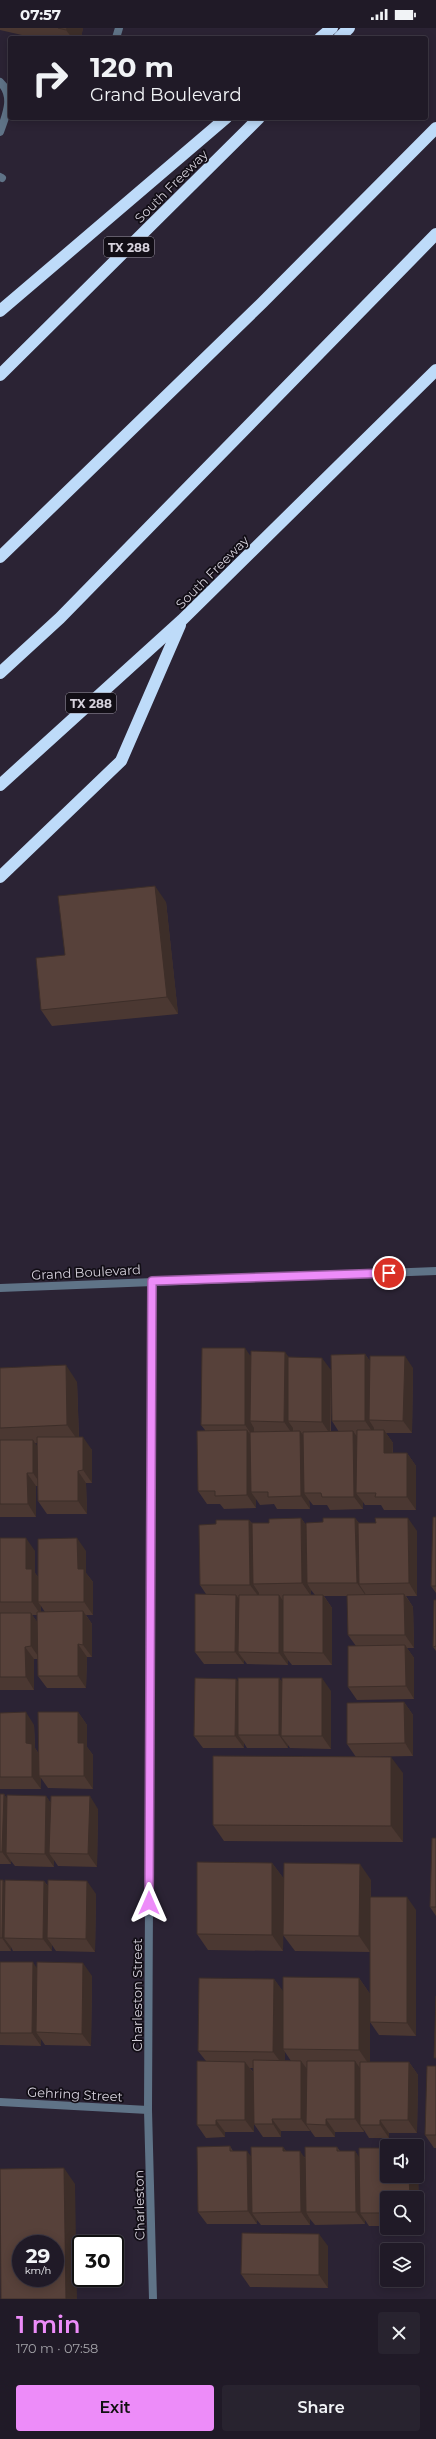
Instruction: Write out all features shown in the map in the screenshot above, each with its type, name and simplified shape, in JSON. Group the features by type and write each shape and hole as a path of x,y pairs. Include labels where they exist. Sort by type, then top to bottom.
{"highway":[{"path":"322,36 332,28"},
{"path":"341,36 350,28"},
{"path":"0,311 224,120"},
{"name":"South Freeway","path":"0,375 257,120"},
{"path":"0,557 262,303 436,128"},
{"path":"0,673 60,618 436,234"},
{"name":"South Freeway","path":"0,785 182,620 436,370"},
{"path":"0,877 121,761 182,620"}],"street":[{"path":"0,82 6,88 8,93"},
{"path":"0,132 8,109"},
{"name":"Grand Boulevard","path":"0,1288 436,1271"},
{"name":"Charleston Street","path":"148,2110 152,1281"},
{"name":"Gehring Street","path":"0,2102 148,2110"},
{"name":"Charleston","path":"148,2110 153,2299"}],"building":[{"path":"155,886 167,997 41,1010 36,958 65,955 58,896"},
{"path":"202,1348 245,1348 245,1425 201,1425"},
{"path":"251,1351 285,1352 284,1422 250,1421"},
{"path":"365,1354 365,1421 332,1421 331,1355"},
{"path":"370,1356 405,1356 403,1421 369,1420"},
{"path":"288,1357 322,1358 322,1422 288,1421"},
{"path":"66,1365 67,1425 0,1428 0,1368"},
{"path":"247,1430 247,1495 215,1496 215,1491 198,1491 197,1431"},
{"path":"357,1430 384,1430 384,1453 407,1453 407,1497 375,1497 376,1493 356,1493"},
{"path":"300,1431 301,1496 268,1497 268,1492 251,1492 250,1432"},
{"path":"353,1431 354,1497 322,1497 321,1493 304,1493 303,1432"},
{"path":"37,1437 83,1437 83,1470 78,1471 78,1501 38,1501"},
{"path":"0,1440 33,1440 33,1473 27,1473 28,1504 0,1504"},
{"path":"433,1517 436,1517 436,1586 431,1586"},
{"path":"301,1518 302,1583 253,1584 252,1523 269,1523 269,1519"},
{"path":"323,1518 355,1518 357,1583 307,1583 306,1523 323,1522"},
{"path":"375,1518 408,1518 409,1583 359,1584 358,1523 376,1523"},
{"path":"216,1520 249,1520 250,1585 200,1585 199,1525 216,1524"},
{"path":"0,1538 26,1538 26,1569 32,1569 32,1602 0,1602"},
{"path":"77,1538 78,1569 84,1569 84,1602 38,1602 38,1539"},
{"path":"195,1594 236,1595 235,1652 195,1652"},
{"path":"404,1594 405,1635 348,1635 347,1595"},
{"path":"239,1595 279,1595 279,1653 238,1652"},
{"path":"283,1595 323,1595 323,1653 283,1652"},
{"path":"434,1600 436,1600 436,1646 433,1647"},
{"path":"83,1611 83,1645 78,1644 78,1676 38,1676 37,1612"},
{"path":"0,1613 31,1613 31,1646 25,1647 26,1677 0,1677"},
{"path":"405,1645 406,1686 348,1687 348,1646"},
{"path":"195,1678 236,1679 235,1736 194,1736"},
{"path":"238,1678 279,1678 279,1735 238,1735"},
{"path":"282,1678 322,1678 322,1736 281,1736"},
{"path":"404,1702 405,1743 347,1744 347,1703"},
{"path":"26,1712 26,1743 32,1744 32,1777 0,1777 0,1713"},
{"path":"38,1712 78,1712 78,1743 84,1743 84,1776 39,1776"},
{"path":"213,1756 391,1757 391,1826 213,1825"},
{"path":"0,1794 4,1794 2,1852 0,1852"},
{"path":"7,1795 46,1796 45,1854 6,1853"},
{"path":"51,1796 90,1796 88,1854 49,1853"},
{"path":"432,1838 436,1838 436,1907 430,1907"},
{"path":"197,1862 272,1863 272,1935 197,1934"},
{"path":"284,1863 360,1864 359,1936 283,1935"},
{"path":"0,1880 3,1880 2,1938 0,1938"},
{"path":"5,1880 44,1881 43,1939 4,1938"},
{"path":"48,1880 87,1881 86,1939 47,1938"},
{"path":"370,1897 407,1897 407,2023 370,2022"},
{"path":"0,1962 33,1962 32,2033 0,2033"},
{"path":"37,1962 83,1963 82,2034 36,2032"},
{"path":"283,1977 359,1978 359,2050 283,2049"},
{"path":"199,1978 274,1979 273,2052 198,2051"},
{"path":"436,1996 436,2058 434,2058"},
{"path":"253,2060 301,2061 301,2119 272,2119 273,2124 254,2124"},
{"path":"197,2061 245,2062 245,2120 216,2120 216,2125 197,2125"},
{"path":"307,2061 355,2061 355,2119 326,2119 326,2125 306,2124"},
{"path":"360,2062 409,2062 408,2120 380,2120 380,2125 360,2125"},
{"path":"427,2066 436,2066 436,2135 425,2135"},
{"path":"230,2146 230,2151 247,2151 248,2211 198,2212 197,2147"},
{"path":"251,2147 283,2147 283,2151 300,2151 301,2212 252,2213"},
{"path":"305,2147 337,2147 337,2151 355,2151 356,2212 306,2212"},
{"path":"359,2148 380,2148 380,2183 409,2183 410,2191 380,2191 380,2213 360,2213"},
{"path":"64,2168 66,2299 1,2299 0,2169"},
{"path":"242,2233 319,2234 319,2275 241,2274"}],"route":[{"path":"149,1903 152,1281 389,1273"}]}
